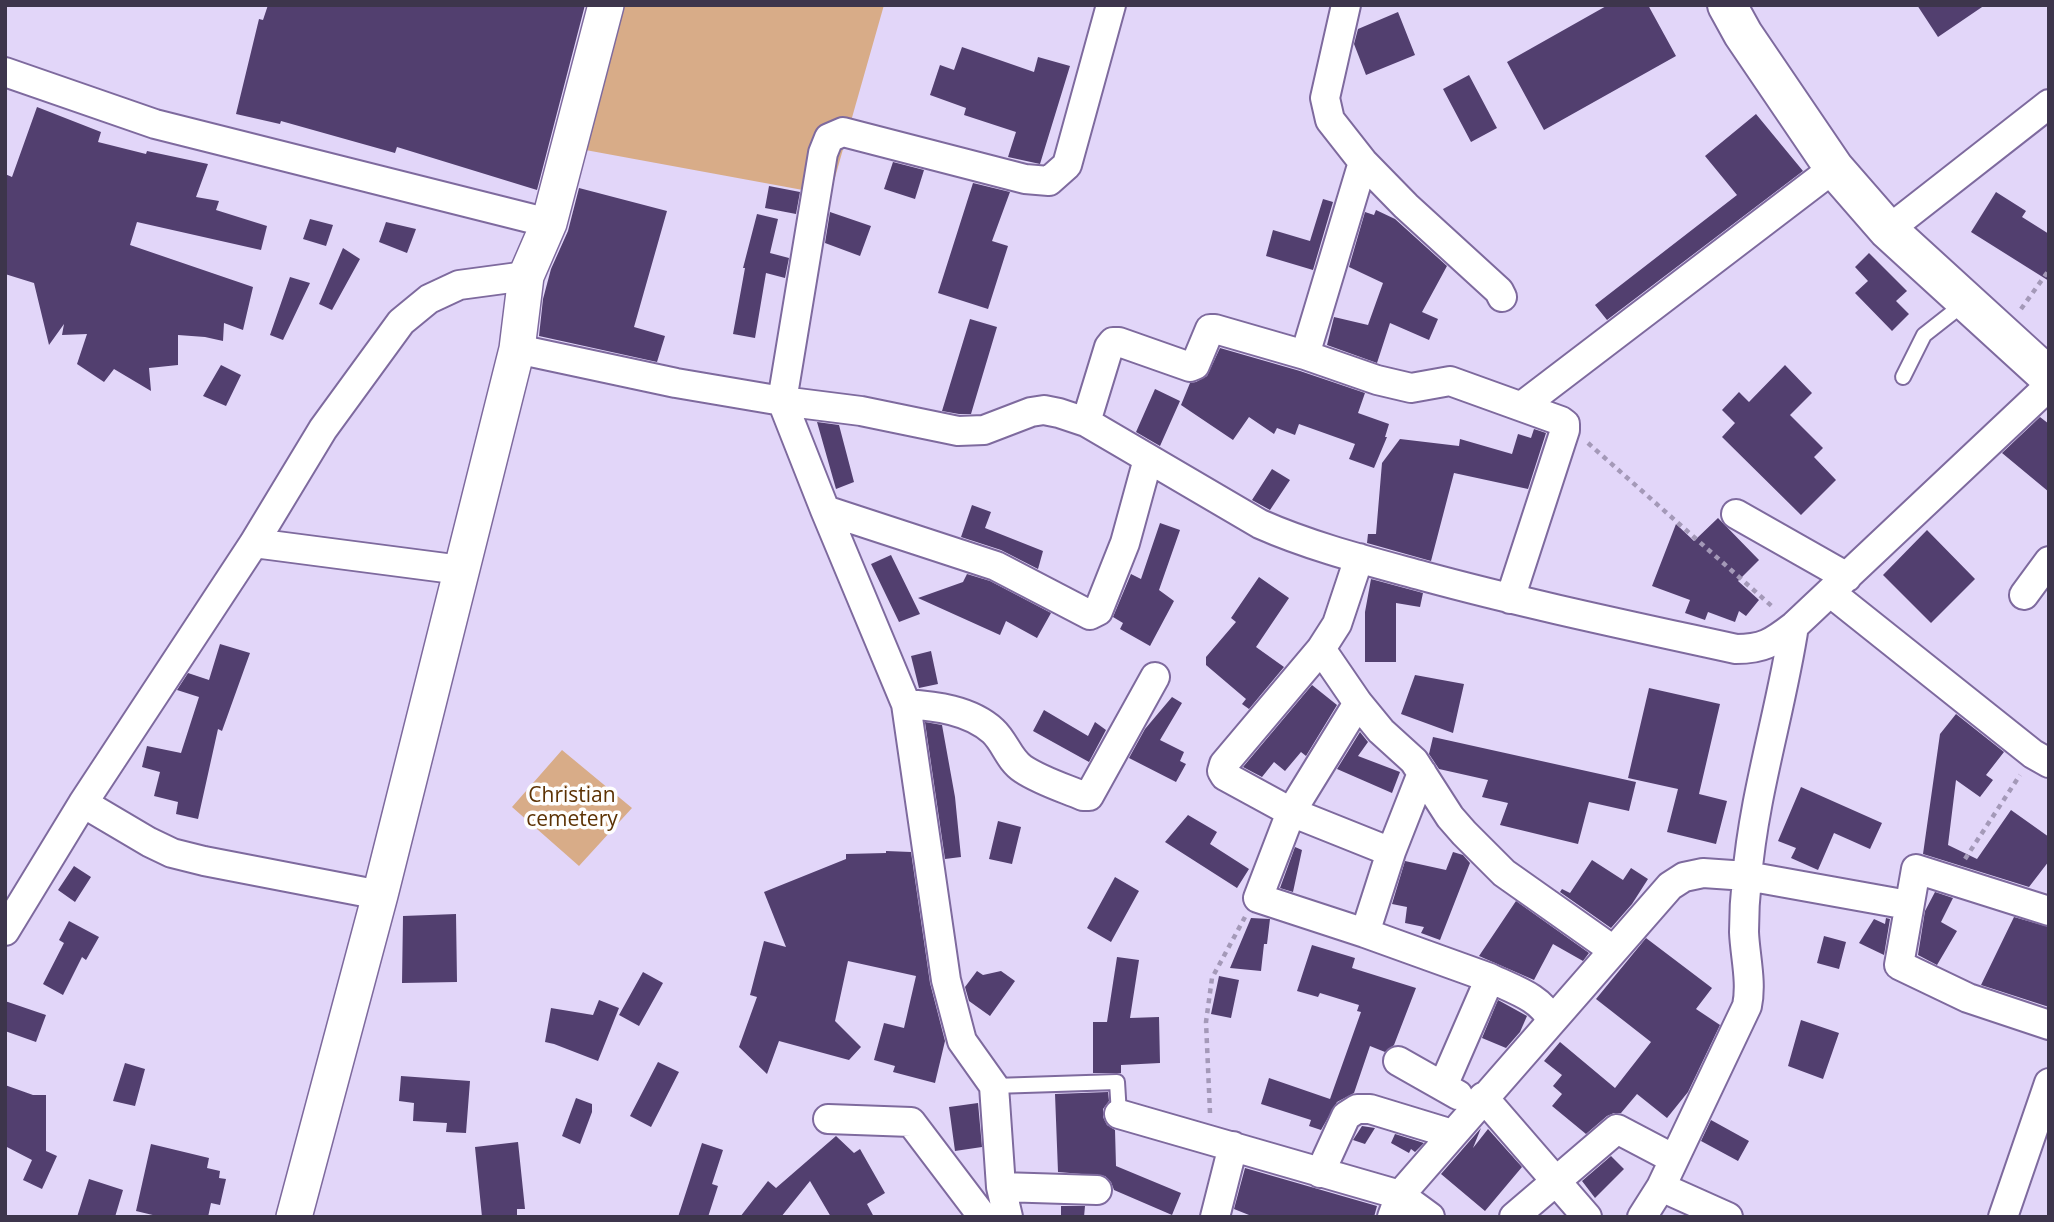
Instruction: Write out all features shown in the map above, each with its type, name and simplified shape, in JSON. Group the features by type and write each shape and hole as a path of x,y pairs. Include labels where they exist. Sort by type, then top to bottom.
{"main road":[{"path":"1727,5 1743,34 1834,168 1888,230 2049,377"}],"street":[{"path":"293,1217 380,895 517,349 526,276 549,223 606,5"},
{"path":"1008,1217 1001,1187 994,1086 961,1041 946,980 906,704 782,401 823,153 829,138 843,132 1025,179 1049,181 1067,165 1111,5"},
{"path":"1346,5 1325,98 1330,120 1363,162 1406,206 1499,291 1502,297"},
{"path":"5,72 155,124 549,223"},
{"path":"1888,230 2041,118"},
{"path":"1305,355 1363,162"},
{"path":"1522,406 1834,168"},
{"path":"5,931 83,803 254,542 323,429 401,322 429,299 458,285 526,276"},
{"path":"1086,422 1112,342 1119,342 1191,367 1195,365 1210,329 1305,355 1377,380 1411,388 1450,381 1522,406 1565,425 1510,599"},
{"path":"517,349 677,383 861,411 958,431 984,430 1031,412 1044,410 1059,413 1086,422 1260,524 1283,534 1359,558 1510,599 1736,649 1757,649 1772,643 1794,626 2049,386"},
{"path":"825,510 996,566 1090,615 1098,611 1122,551 1149,459"},
{"path":"1736,514 1839,585 2041,759"},
{"path":"254,542 461,570"},
{"path":"1359,558 1342,614 1321,649 1224,764 1222,771 1225,776 1291,812 1391,852"},
{"path":"2024,595 2049,561"},
{"path":"1642,1217 1661,1186 1747,1006 1750,992 1744,931 1747,876 1760,792 1788,669 1794,626"},
{"path":"1321,649 1381,731 1414,761 1450,817 1504,873 1613,950"},
{"path":"906,704 941,708 976,719 994,731 1015,763 1025,771 1083,796 1089,796 1155,677"},
{"path":"1358,702 1291,812 1258,898 1366,933 1490,978 1539,1002 1547,1010 1551,1020"},
{"path":"1366,933 1391,852 1422,773"},
{"path":"83,803 172,853 380,895"},
{"path":"2049,911 1916,869 1899,965 1968,998 2049,1025"},
{"path":"1396,1206 1480,1101 1670,886 1684,877 1703,873 1747,876 1908,905"},
{"path":"1443,1086 1490,978"},
{"path":"1398,1061 1443,1086 1480,1101 1556,1179 1587,1217"},
{"path":"2003,1217 2049,1083"},
{"path":"1320,1173 1346,1116 1357,1109 1370,1109 1452,1134"},
{"path":"1119,1114 1222,1142 1320,1173 1396,1206 1430,1217"},
{"path":"828,1119 912,1122 983,1217"},
{"path":"1514,1217 1617,1129 1674,1158"},
{"path":"1215,1217 1222,1142"},
{"path":"1661,1186 1692,1209 1728,1217"},
{"path":"1001,1187 1097,1190"}],"lane":[{"path":"1903,377 1924,335 1967,302"},
{"path":"994,1086 1117,1082 1119,1114"}],"path":[{"path":"2002,335 2049,270"},
{"path":"1565,425 1595,447 1794,626"},
{"path":"1951,880 2041,759"},
{"path":"1222,1142 1206,1022 1212,978 1232,938 1258,898"}],"green space":[{"path":"620,5 884,5 830,195 580,149"},
{"name":"Christian cemetery","path":"562,750 632,808 579,866 512,807"}],"building":[{"path":"268,5 585,5 537,190 397,147 395,153 281,121 280,124 236,114 259,19 263,20"},
{"path":"1608,5 1648,5 1676,56 1544,130 1507,62"},
{"path":"1917,5 1985,5 1938,37"},
{"path":"1398,12 1415,55 1366,75 1354,44 1358,29"},
{"path":"962,47 1034,72 1038,57 1070,66 1040,164 1008,157 1016,132 964,115 966,108 930,95 940,65 954,70"},
{"path":"1469,75 1497,128 1471,142 1443,89"},
{"path":"37,107 101,132 98,142 146,154 147,151 208,164 196,197 219,201 216,210 267,226 261,250 137,222 130,245 253,287 243,330 224,323 223,341 178,335 178,365 149,368 151,391 114,369 104,382 77,364 87,334 62,335 64,324 49,345 34,283 5,274 5,174 12,177"},
{"path":"1756,114 1803,171 1607,320 1595,305 1737,195 1705,156"},
{"path":"893,162 924,170 915,199 884,189"},
{"path":"973,183 1010,192 992,241 1008,246 988,309 938,293"},
{"path":"769,186 800,192 796,214 765,208"},
{"path":"579,188 667,211 634,327 665,336 657,362 539,336 543,299 551,269 568,231"},
{"path":"1996,192 2026,211 2022,217 2049,234 2049,281 1971,232"},
{"path":"1323,199 1333,202 1313,270 1266,256 1273,230 1310,241"},
{"path":"1376,210 1395,219 1447,266 1422,312 1438,319 1429,340 1390,323 1377,363 1327,345 1334,317 1368,325 1383,283 1349,267 1365,212 1374,215"},
{"path":"830,212 871,226 860,256 825,243"},
{"path":"757,214 778,219 770,253 789,258 785,278 766,273 755,338 733,334 743,268"},
{"path":"310,219 333,225 326,246 303,239"},
{"path":"386,222 416,229 407,253 379,242"},
{"path":"343,248 360,259 332,310 319,304"},
{"path":"1869,253 1907,291 1896,301 1909,314 1892,331 1855,293 1868,281 1855,267"},
{"path":"290,277 310,283 283,340 270,335"},
{"path":"970,319 997,327 971,414 942,411"},
{"path":"1220,348 1365,393 1358,413 1389,424 1387,437 1374,468 1349,459 1355,444 1299,424 1295,435 1277,428 1274,434 1249,417 1233,440 1181,405 1190,383 1207,376"},
{"path":"221,365 241,375 226,406 203,396"},
{"path":"1785,365 1812,393 1790,415 1823,448 1814,457 1836,480 1801,515 1722,437 1735,423 1722,410 1739,392 1749,402"},
{"path":"1155,389 1180,401 1160,446 1136,432"},
{"path":"2040,417 2049,424 2049,492 2002,453"},
{"path":"817,422 839,425 854,482 836,489"},
{"path":"1534,429 1546,433 1528,489 1454,473 1431,561 1367,543 1368,534 1376,534 1382,463 1400,439 1459,446 1460,439 1512,454 1518,434 1531,438"},
{"path":"1272,469 1290,480 1270,510 1252,500"},
{"path":"972,505 991,512 985,528 1043,551 1038,569 1001,550 961,537"},
{"path":"1718,518 1759,560 1738,581 1759,600 1746,616 1739,611 1735,622 1708,612 1705,620 1685,613 1690,600 1652,586 1676,524 1694,541"},
{"path":"1160,523 1180,530 1159,590 1174,601 1150,646 1120,629 1123,623 1113,617 1131,574 1141,579"},
{"path":"1927,530 1975,579 1931,623 1883,575"},
{"path":"891,555 920,614 899,622 871,564"},
{"path":"967,574 990,581 1051,613 1037,638 1006,621 1000,635 918,598 963,582"},
{"path":"1259,577 1289,598 1256,647 1284,667 1249,709 1242,704 1246,699 1206,665 1206,657 1236,622 1231,618"},
{"path":"1371,579 1423,593 1420,607 1396,603 1396,662 1365,662 1365,612"},
{"path":"220,644 250,653 222,731 218,729 198,819 176,814 178,802 154,796 160,772 142,767 147,746 181,753 199,697 177,690 188,673 209,680"},
{"path":"931,651 938,684 919,688 911,656"},
{"path":"1415,675 1464,684 1453,733 1401,714"},
{"path":"1312,685 1337,705 1306,756 1301,752 1285,771 1274,762 1262,777 1243,767"},
{"path":"1649,688 1720,704 1699,794 1727,801 1716,844 1667,832 1678,789 1628,778"},
{"path":"1172,697 1182,703 1160,740 1184,752 1180,761 1186,764 1176,782 1129,758 1145,729"},
{"path":"1044,710 1088,736 1095,722 1106,730 1089,762 1033,731"},
{"path":"1956,714 2004,752 1986,775 1993,780 1980,797 1956,780 1948,845 1977,859 2011,810 2049,837 2049,861 2029,887 1923,854 1940,734"},
{"path":"925,722 942,725 955,797 961,857 945,859"},
{"path":"1360,732 1368,742 1358,756 1400,772 1392,793 1337,769"},
{"path":"1433,737 1636,782 1629,811 1589,802 1578,844 1500,825 1508,803 1482,797 1488,780 1439,769 1429,754"},
{"path":"1801,787 1882,823 1870,849 1834,833 1818,870 1791,858 1796,848 1778,841"},
{"path":"1188,815 1217,832 1210,844 1249,869 1237,888 1165,842"},
{"path":"998,821 1021,827 1012,864 989,859"},
{"path":"1295,847 1302,850 1293,892 1280,888"},
{"path":"911,852 930,983 945,1041 935,1083 893,1072 895,1066 874,1060 884,1023 904,1028 916,976 848,961 835,1021 861,1047 849,1060 779,1041 767,1074 739,1047 757,997 750,995 764,941 786,947 764,892 846,859 846,854"},
{"path":"1453,852 1463,855 1470,863 1440,940 1421,933 1424,927 1405,923 1407,907 1392,904 1405,861 1446,870"},
{"path":"1592,860 1623,880 1631,868 1648,879 1632,904 1611,928 1560,892 1562,889 1570,893"},
{"path":"74,866 91,877 75,902 58,890"},
{"path":"1115,877 1139,891 1111,942 1087,928"},
{"path":"1935,892 1953,898 1941,922 1957,931 1937,965 1918,955 1925,911"},
{"path":"1516,901 1589,953 1583,961 1553,944 1534,980 1479,956"},
{"path":"456,914 457,982 402,983 403,916"},
{"path":"2014,917 2049,927 2049,1007 1981,985"},
{"path":"1251,918 1270,919 1261,971 1230,968"},
{"path":"1886,918 1890,919 1884,955 1859,943 1874,919 1885,924"},
{"path":"69,921 99,937 86,960 82,957 63,995 43,984 64,943 59,940"},
{"path":"1824,936 1846,942 1839,969 1817,963"},
{"path":"1646,938 1712,988 1696,1009 1720,1025 1688,1092 1667,1118 1637,1094 1621,1113 1607,1116 1586,1134 1552,1106 1562,1094 1553,1086 1562,1075 1544,1061 1560,1042 1615,1088 1651,1042 1596,999"},
{"path":"1312,945 1355,958 1352,968 1416,988 1394,1045 1385,1052 1370,1046 1354,1093 1337,1102 1321,1130 1309,1126 1311,1120 1261,1104 1269,1078 1330,1099 1361,1012 1357,1011 1359,1005 1320,993 1318,997 1297,991"},
{"path":"1117,957 1139,960 1130,1018 1159,1017 1160,1063 1121,1065 1121,1073 1093,1073 1093,1022 1107,1022"},
{"path":"977,971 983,975 1001,971 1015,981 990,1016 969,1001 965,987"},
{"path":"643,972 663,983 639,1026 619,1015"},
{"path":"1219,976 1239,980 1231,1018 1211,1014"},
{"path":"599,1000 619,1008 598,1061 545,1042 551,1008 593,1015"},
{"path":"1498,1000 1527,1016 1520,1032 1506,1048 1482,1038"},
{"path":"5,1001 46,1015 36,1042 5,1031"},
{"path":"1801,1020 1839,1033 1823,1079 1788,1066"},
{"path":"658,1062 679,1072 651,1127 630,1116"},
{"path":"125,1063 145,1069 135,1106 113,1101"},
{"path":"401,1076 470,1081 466,1133 446,1132 447,1123 413,1121 414,1103 399,1101"},
{"path":"5,1085 33,1095 46,1095 46,1151 57,1156 42,1189 23,1180 32,1160 5,1146"},
{"path":"1108,1092 1109,1101 1103,1109 1103,1117 1107,1125 1115,1130 1116,1166 1181,1193 1172,1215 1114,1190 1105,1176 1058,1172 1055,1094"},
{"path":"576,1098 592,1104 592,1112 580,1144 562,1136"},
{"path":"978,1103 982,1147 955,1151 949,1107"},
{"path":"1711,1120 1749,1141 1738,1161 1701,1141"},
{"path":"1362,1126 1375,1128 1365,1144 1353,1140"},
{"path":"1481,1128 1473,1148 1488,1129 1522,1167 1485,1211 1441,1174"},
{"path":"1395,1134 1424,1143 1415,1152 1411,1149 1409,1153 1391,1143"},
{"path":"836,1136 854,1153 860,1149 885,1193 867,1204 874,1217 831,1217 810,1181 781,1217 740,1217 768,1181 776,1188"},
{"path":"518,1142 525,1209 517,1209 517,1217 482,1217 475,1147"},
{"path":"702,1143 723,1150 712,1184 718,1186 708,1217 678,1217"},
{"path":"151,1144 209,1158 207,1168 220,1171 219,1178 226,1179 220,1205 211,1203 208,1217 161,1217 136,1211"},
{"path":"1611,1156 1624,1169 1595,1198 1582,1181"},
{"path":"1245,1168 1377,1206 1374,1217 1254,1217 1234,1209"},
{"path":"89,1179 123,1190 115,1217 77,1217"},
{"path":"1061,1206 1085,1206 1084,1217 1061,1216"}]}
